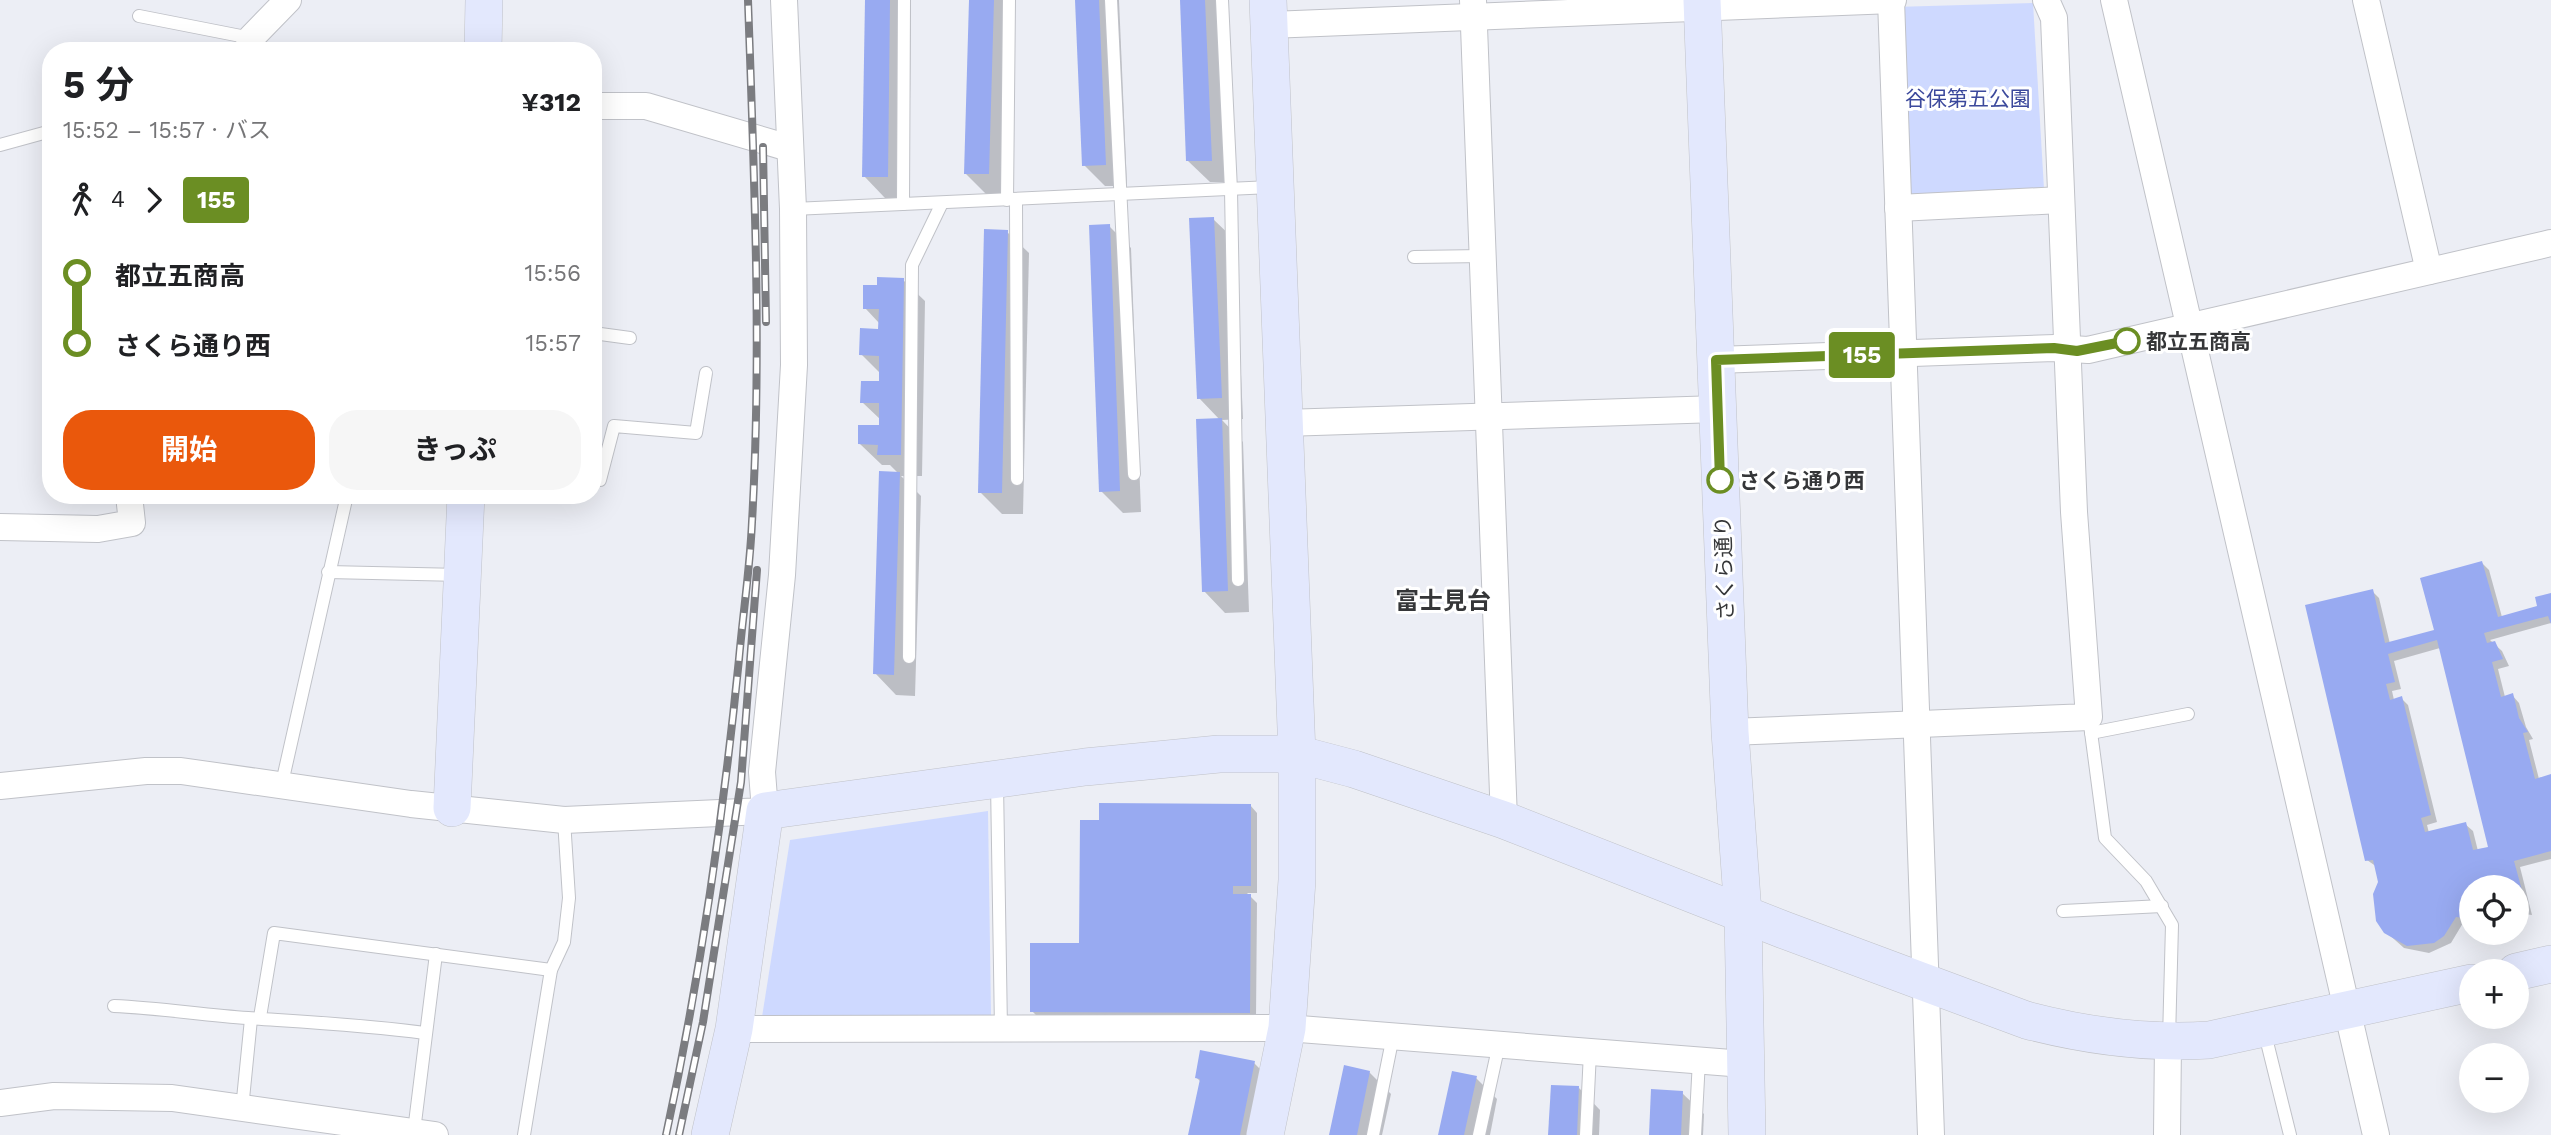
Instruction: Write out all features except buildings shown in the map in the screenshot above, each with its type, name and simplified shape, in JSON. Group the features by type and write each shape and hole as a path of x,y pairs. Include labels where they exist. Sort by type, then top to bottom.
{"street":[{"path":"252,42 288,0"},
{"path":"483,42 484,0"},
{"path":"710,1135 734,1029 765,811 762,772 782,575 794,365 793,209 784,0"},
{"path":"1265,1135 1287,1028 1297,880 1297,754 1268,13 1892,0 1931,1135"},
{"path":"1730,732 1917,724 2090,725 2074,512 2054,18 2046,0"},
{"path":"2114,0 2376,1135"},
{"path":"2366,0 2429,271"},
{"name":"さくら通り","path":"1702,4 1730,732 1743,913 1747,1135"},
{"path":"1474,9 1504,820"},
{"path":"602,106 646,106 789,148"},
{"path":"1898,208 2061,200"},
{"path":"1716,360 2054,348 2088,350 2551,243"},
{"path":"1284,423 1718,409"},
{"path":"0,527 98,530 132,523 131,504"},
{"path":"452,808 466,504"},
{"path":"0,786 146,771 181,771 452,808 564,820 765,811 997,779 1219,754 1297,754 1354,769 1504,820 2026,1020 2073,1032 2168,1043 2209,1040 2459,986"},
{"path":"2529,969 2551,964"},
{"path":"734,1029 1287,1028 1744,1064"},
{"path":"2167,1135 2168,1043"},
{"path":"0,1103 54,1096 172,1098 425,1133"}],"lane":[{"path":"903,204 905,0"},
{"path":"1009,0 1017,479"},
{"path":"1111,0 1133,474"},
{"path":"1222,0 1231,190 1238,580"},
{"path":"139,16 238,42"},
{"path":"0,145 42,133"},
{"path":"793,209 1275,187"},
{"path":"909,657 912,265 942,203"},
{"path":"1414,257 1483,256"},
{"path":"602,334 630,338"},
{"path":"602,472 614,426 696,433 706,373"},
{"path":"282,783 344,504"},
{"path":"328,572 463,575"},
{"path":"2168,1043 2172,925 2146,881 2105,838 2090,725 2188,714"},
{"path":"997,779 1001,1029"},
{"path":"524,1135 551,970 564,942 569,898 564,820"},
{"path":"2063,911 2162,906"},
{"path":"242,1109 256,1018 274,933 551,970"},
{"path":"425,1133 425,1033 436,954"},
{"path":"114,1006 172,1008 256,1018 346,1023 425,1033"},
{"path":"2263,1030 2290,1135"},
{"path":"1373,1135 1393,1036"},
{"path":"1479,1135 1499,1044"},
{"path":"1586,1135 1590,1052"},
{"path":"1695,1135 1699,1060"}],"green space":[{"name":"谷保第五公園","path":"2033,3 2044,189 1901,195 1894,7"},
{"path":"988,811 991,1015 762,1017 790,840"}],"railway":[{"path":"666,1135 690,1017 718,839 751,539 757,326 748,0"},
{"path":"763,147 766,322"},
{"path":"679,1135 703,1022 741,782 757,570"}],"bus line":[{"name":"155","path":"1720,480 1716,360 2054,348 2077,351 2127,341"}],"place":[{"name":"都立五商高","path":"2127,341"},
{"name":"さくら通り西","path":"1720,480"}],"district":[{"name":"富士見台","path":"1443,601"}]}
